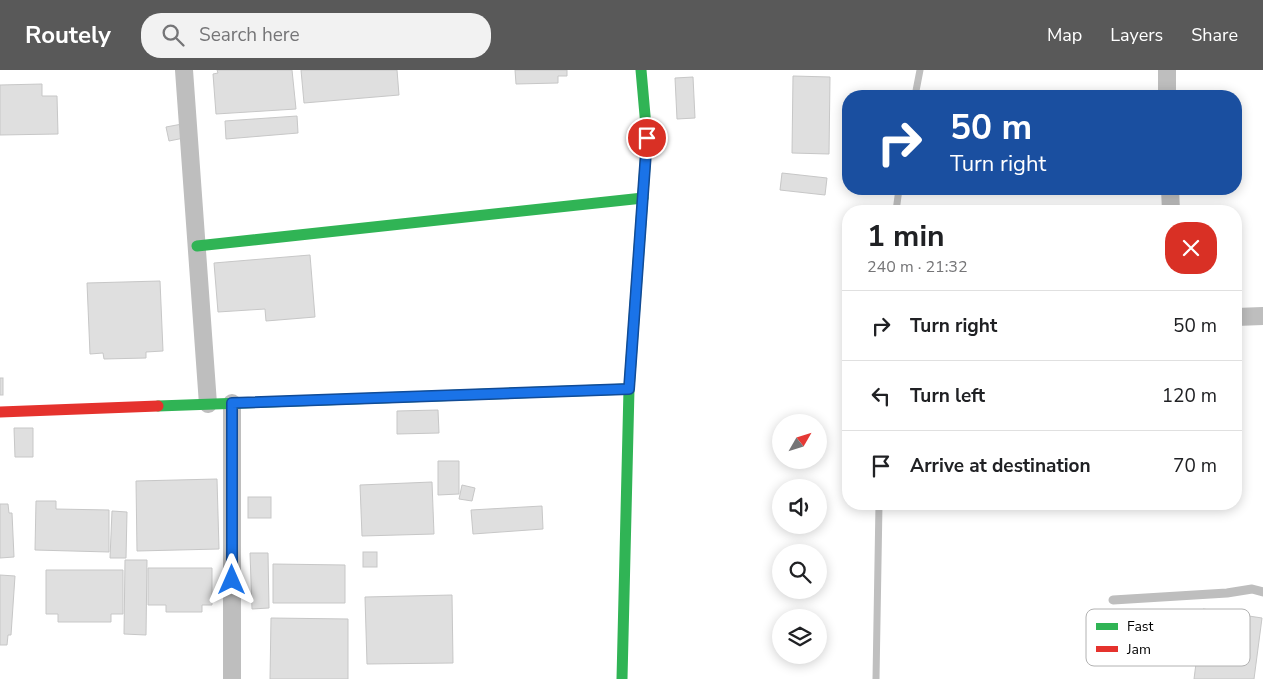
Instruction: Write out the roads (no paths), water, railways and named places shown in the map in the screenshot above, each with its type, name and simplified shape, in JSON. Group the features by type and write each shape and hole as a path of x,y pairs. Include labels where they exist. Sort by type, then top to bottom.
{"street":[{"path":"184,70 208,404"},
{"path":"622,679 629,389 647,138 641,70"},
{"path":"1167,70 1167,90"},
{"path":"197,246 643,198"},
{"path":"1242,317 1263,316"},
{"path":"0,412 629,389"},
{"path":"232,403 232,679"}],"lane":[{"path":"1114,600 1227,593 1252,589 1263,592"}],"waterway":[{"path":"916,90 920,70"},
{"path":"897,205 898,195"},
{"path":"876,679 879,510"}]}
